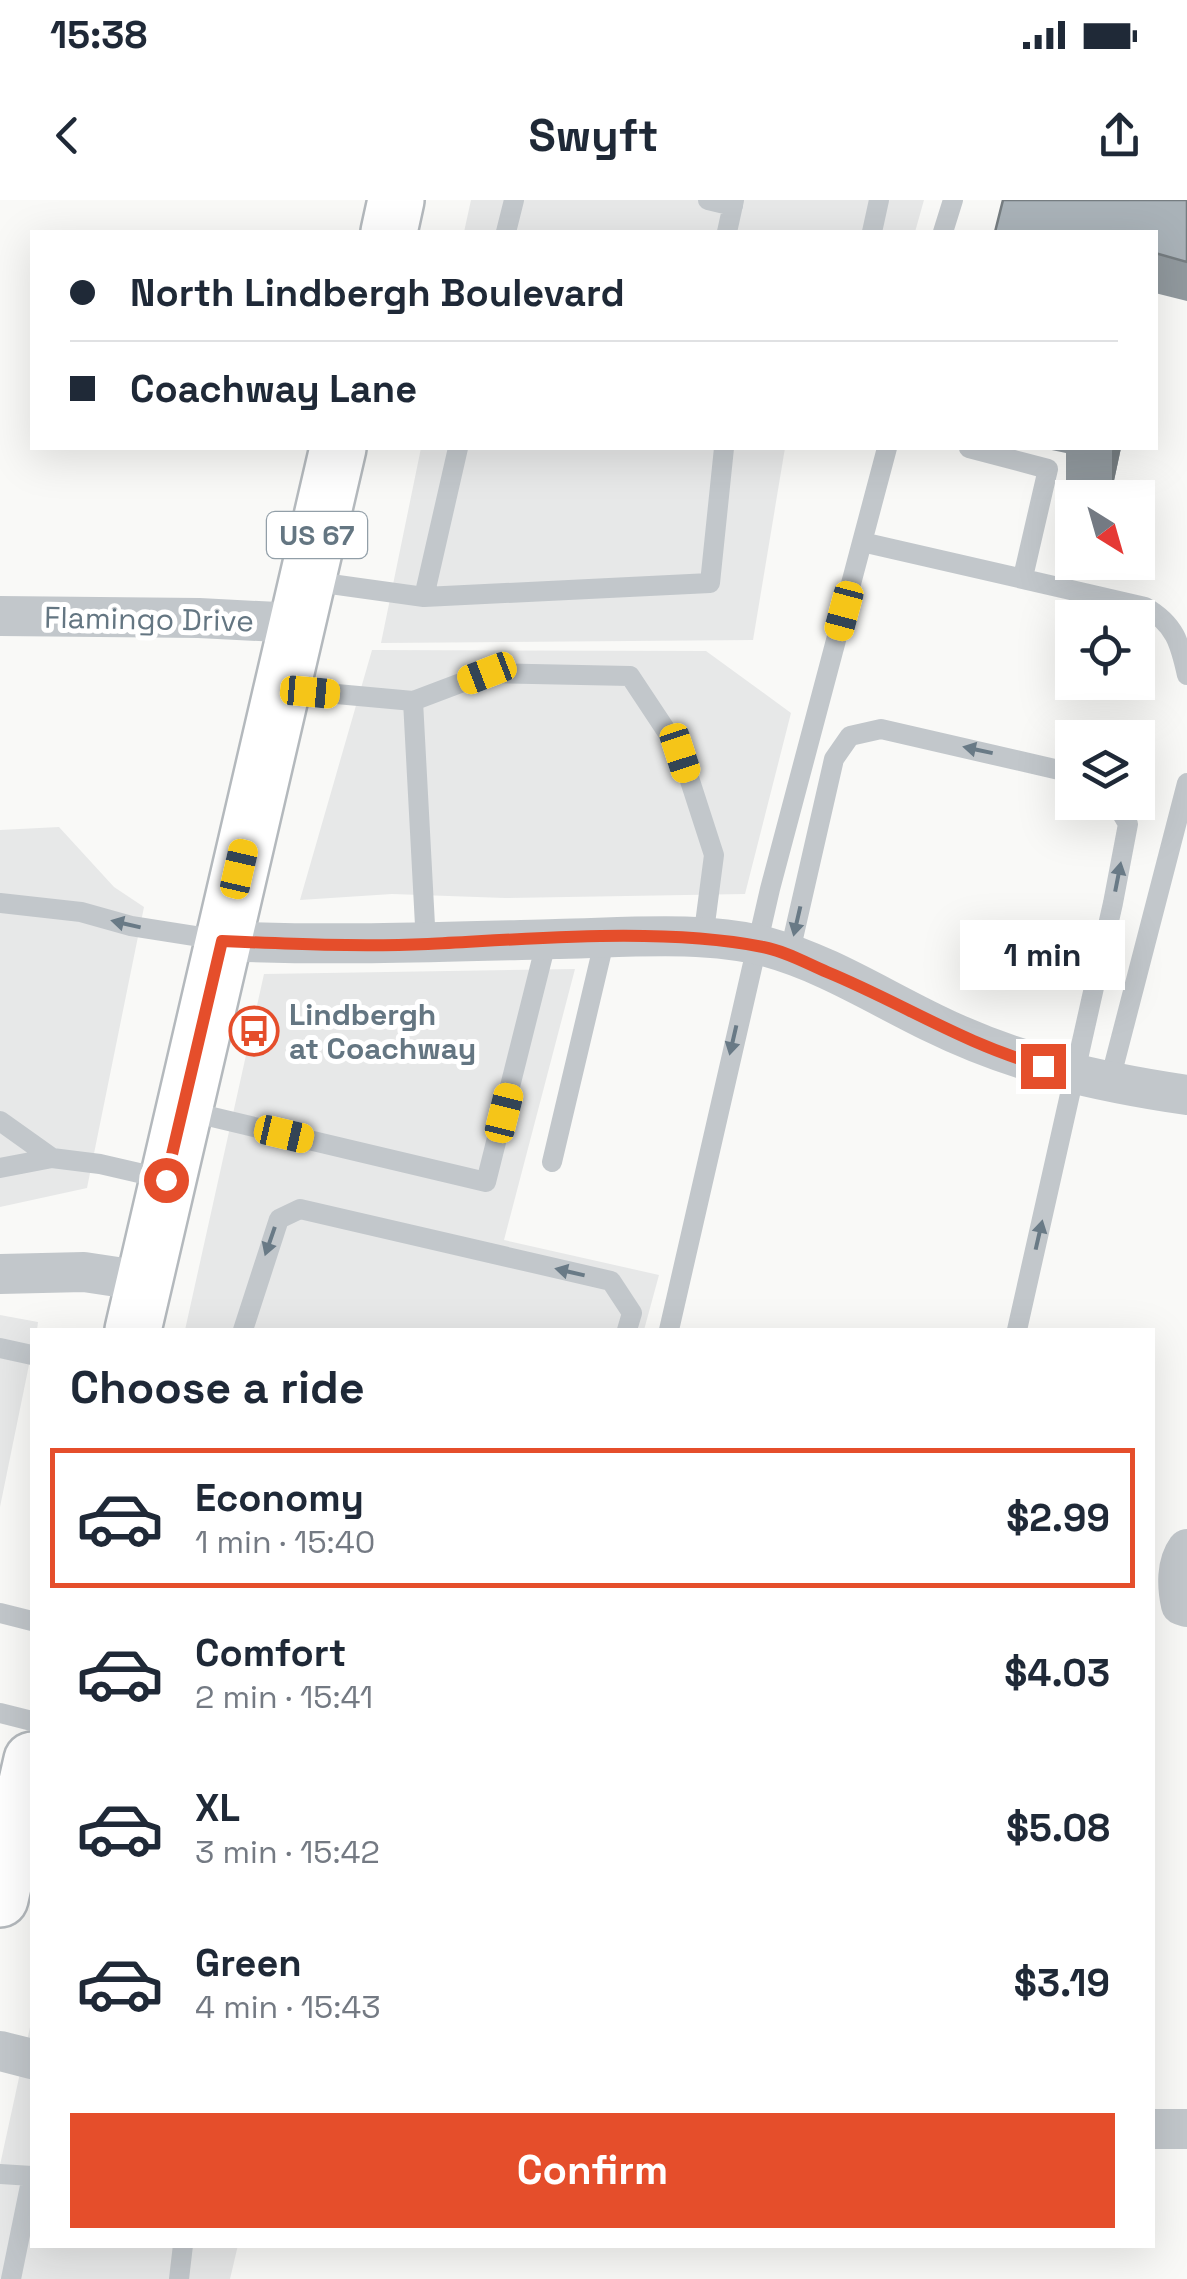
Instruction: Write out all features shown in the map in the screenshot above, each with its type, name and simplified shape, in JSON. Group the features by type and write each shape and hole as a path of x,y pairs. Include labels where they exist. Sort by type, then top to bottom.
{"main road":[{"path":"389,230 396,200"},
{"name":"US 67","path":"138,1317 182,1110 338,450"},
{"path":"3,1869 30,1768"}],"street":[{"name":"Flamingo Drive","path":"0,616 199,618 302,602"},
{"path":"222,941 426,944 510,938 704,939 773,951 1011,1057 1092,1079 1187,1096"},
{"path":"0,1274 84,1272 138,1317"},
{"path":"1187,1549 1182,1553 1177,1589 1181,1605 1187,1607"},
{"path":"0,2051 30,2058"},
{"path":"1155,2129 1187,2129"}],"lane":[{"path":"506,230 514,200"},
{"path":"708,200 734,203 727,230"},
{"path":"872,230 879,200"},
{"path":"945,230 953,200"},
{"path":"424,598 458,450"},
{"path":"302,602 710,584 724,450"},
{"path":"773,951 862,542 886,450"},
{"path":"977,450 1048,469 1023,578"},
{"path":"862,542 1146,606 1164,618 1179,638 1187,675"},
{"path":"281,689 413,701 487,673 630,676 680,753 714,855 704,939"},
{"path":"413,701 426,944"},
{"path":"669,1328 773,951 834,759 850,736 881,729 1055,768"},
{"path":"1018,1328 1187,784"},
{"path":"1092,1079 1126,820"},
{"path":"0,903 82,912 131,926 222,941"},
{"path":"552,1162 605,938"},
{"path":"182,1110 486,1182 547,939"},
{"path":"0,1122 52,1158"},
{"path":"0,1168 52,1158 100,1164 166,1180"},
{"path":"244,1328 279,1219 300,1209 611,1281 632,1314 628,1328"},
{"path":"0,1348 30,1356"},
{"path":"0,1613 30,1620"},
{"path":"0,1714 30,1721"},
{"path":"0,2174 30,2176"},
{"path":"11,2279 30,2186"},
{"path":"179,2279 183,2248"}],"shaded area":[{"path":"471,200 924,200 916,230 464,230"},
{"path":"421,450 785,450 753,640 381,643"},
{"path":"372,650 706,651 791,713 745,894 505,898 392,894 300,900"},
{"path":"59,827 114,887 144,907 87,1188 0,1207 0,830"},
{"path":"575,969 504,1240 659,1275 645,1328 185,1328 264,974"},
{"path":"0,1315 38,1322 37,1328 30,1328 30,1360 0,1507"},
{"path":"30,2027 30,2248 237,2248 230,2279 0,2279 0,2165"}],"building":[{"path":"1003,200 1187,200 1187,262 1158,254 1158,230 996,230"}],"place":[{"name":"Lindbergh at Coachway","path":"254,1031"}],"route":[{"path":"166,1180 222,941 426,944 510,938 671,938 767,947 858,984 1011,1057 1043,1066"}]}
